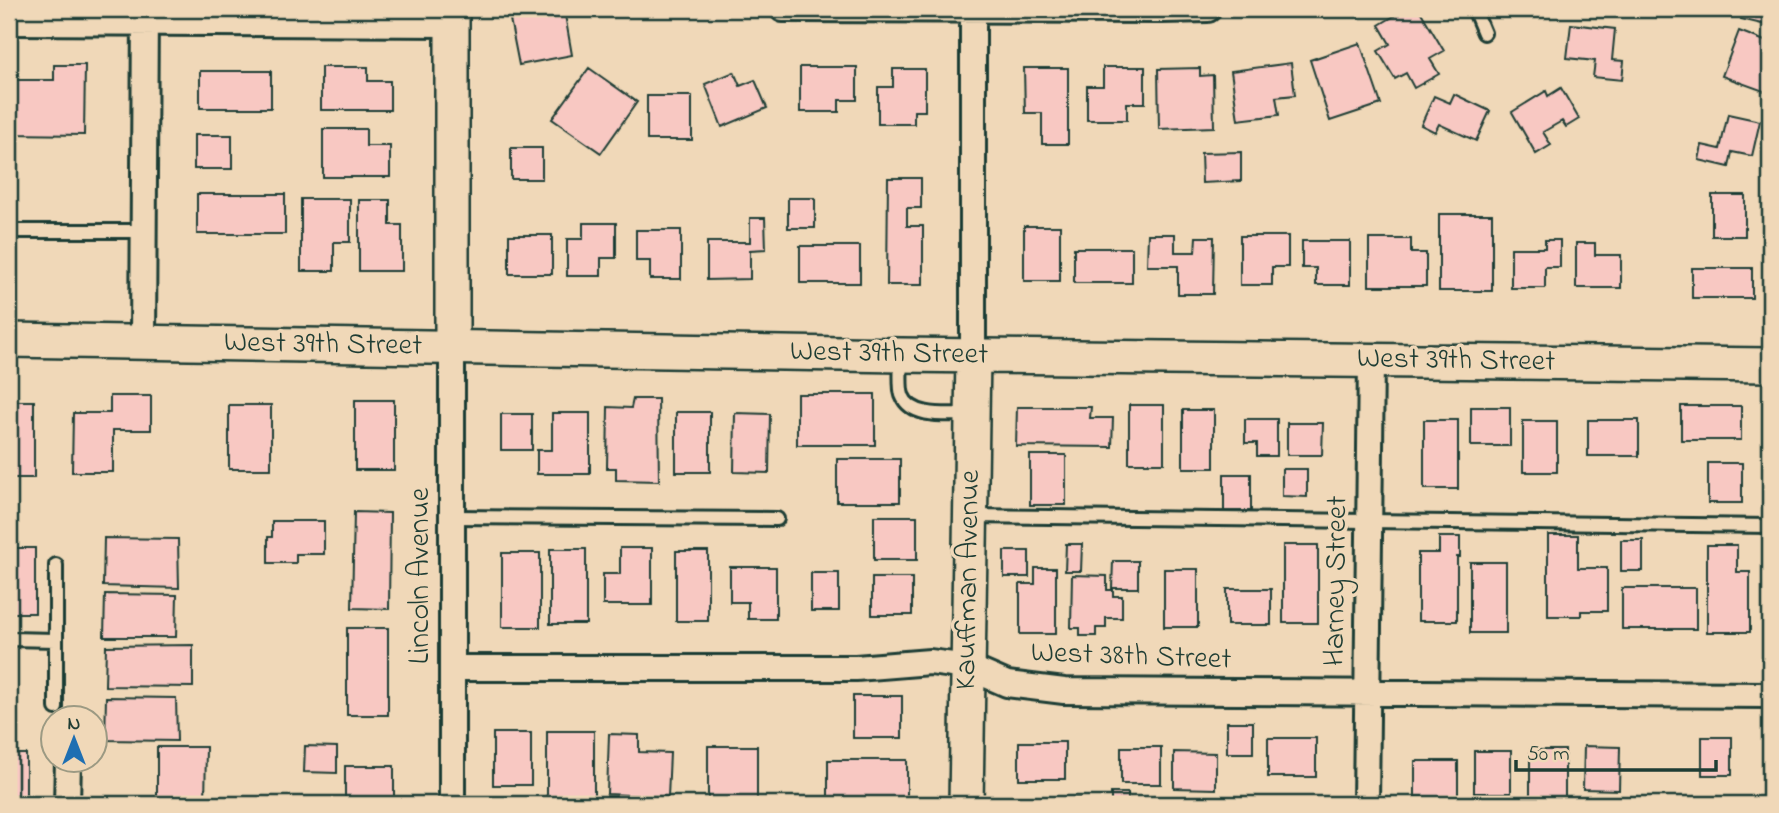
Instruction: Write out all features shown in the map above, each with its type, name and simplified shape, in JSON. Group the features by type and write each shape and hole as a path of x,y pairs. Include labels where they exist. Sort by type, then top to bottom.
{"street":[{"path":"783,9 1208,9"},
{"path":"973,9 973,355"},
{"path":"143,341 145,16"},
{"path":"9,22 145,16 452,16 452,348"},
{"name":"West 39th Street","path":"9,340 901,355 1770,365"},
{"name":"Lincoln Avenue","path":"452,348 452,804"},
{"name":"Kauffman Avenue","path":"966,804 973,355"},
{"name":"Harney Street","path":"1366,804 1371,359"},
{"name":"West 38th Street","path":"452,668 856,668 930,662 968,667 1007,684 1064,691 1770,695"},
{"path":"67,804 68,774"}],"lane":[{"path":"1474,9 1485,33"},
{"path":"9,231 144,231"},
{"path":"901,355 902,395 910,407 924,412 972,415"},
{"path":"970,516 1770,526"},
{"path":"452,517 777,519"},
{"path":"56,565 56,704"},
{"path":"9,639 56,640"}],"building":[{"path":"508,9 564,9 572,55 519,65"},
{"path":"1406,9 1419,9 1444,51 1430,59 1439,74 1414,88 1406,73 1395,79 1378,51 1390,44 1379,25"},
{"path":"1743,9 1770,9 1770,26 1741,19"},
{"path":"1571,24 1615,29 1612,60 1624,61 1622,80 1593,77 1595,61 1567,58"},
{"path":"1739,31 1770,43 1769,93 1722,76"},
{"path":"1360,43 1381,104 1330,121 1310,60"},
{"path":"1291,63 1295,95 1276,97 1279,115 1238,120 1231,71"},
{"path":"54,65 85,65 84,135 9,134 9,80 54,80"},
{"path":"321,67 368,67 368,81 390,81 390,110 321,110"},
{"path":"800,67 857,67 857,100 839,100 839,112 800,112"},
{"path":"1103,67 1145,67 1145,103 1127,103 1127,120 1087,120 1087,86 1103,86"},
{"path":"589,68 637,102 601,153 552,119"},
{"path":"1024,68 1068,68 1068,144 1042,144 1042,113 1025,113"},
{"path":"1200,68 1200,76 1213,75 1214,127 1159,129 1158,69"},
{"path":"893,69 925,69 925,111 914,111 914,124 878,124 878,87 893,87"},
{"path":"200,71 271,71 271,108 200,108"},
{"path":"734,72 740,86 755,80 767,108 722,127 705,84"},
{"path":"1561,88 1579,119 1566,127 1562,121 1543,132 1551,145 1536,154 1512,112 1546,91 1548,96"},
{"path":"1454,94 1490,111 1476,141 1439,124 1435,132 1421,125 1434,96 1450,103"},
{"path":"647,96 692,96 692,140 647,140"},
{"path":"1728,114 1760,121 1752,156 1732,152 1729,167 1699,160 1702,145 1720,149"},
{"path":"323,129 366,129 366,146 390,146 390,177 323,177"},
{"path":"194,135 232,135 232,169 194,169"},
{"path":"511,148 542,148 542,179 511,179"},
{"path":"1241,152 1241,181 1202,183 1201,153"},
{"path":"888,178 921,178 921,208 907,208 907,226 923,226 923,285 887,285"},
{"path":"197,194 285,194 285,234 197,234"},
{"path":"1712,195 1745,195 1745,236 1712,236"},
{"path":"788,198 815,198 815,228 788,228"},
{"path":"301,199 350,199 350,242 334,242 334,271 301,271"},
{"path":"359,200 390,200 390,225 402,225 402,271 359,271"},
{"path":"1439,214 1492,214 1492,291 1439,291"},
{"path":"750,218 765,218 766,249 750,250 750,279 707,280 707,242 750,242"},
{"path":"583,223 616,223 616,258 601,258 601,276 567,276 567,239 583,239"},
{"path":"1024,226 1060,226 1060,281 1024,281"},
{"path":"636,230 681,230 681,279 650,279 650,261 636,261"},
{"path":"1148,234 1175,234 1175,252 1195,252 1196,237 1214,237 1213,294 1178,294 1178,266 1147,266"},
{"path":"509,235 552,235 552,274 509,274"},
{"path":"1240,236 1288,236 1288,267 1272,267 1272,285 1240,285"},
{"path":"1369,239 1411,239 1411,253 1426,253 1426,286 1369,286"},
{"path":"1545,240 1560,240 1560,267 1545,267 1545,288 1511,288 1511,248 1545,248"},
{"path":"1302,241 1350,241 1350,285 1316,285 1316,268 1302,268"},
{"path":"1576,243 1595,243 1595,255 1621,255 1621,288 1576,288"},
{"path":"800,246 860,246 860,283 800,283"},
{"path":"11,248 11,279 9,279"},
{"path":"1074,248 1132,248 1132,283 1074,283"},
{"path":"1692,268 1752,268 1752,298 1692,298"},
{"path":"797,394 875,394 875,445 797,445"},
{"path":"110,396 151,396 151,430 113,430 113,472 72,472 73,413 110,413"},
{"path":"633,399 658,399 659,481 616,480 616,468 607,468 608,407 631,408"},
{"path":"355,400 394,400 394,470 355,470"},
{"path":"9,401 34,401 34,478 9,478"},
{"path":"229,405 271,405 271,469 229,469"},
{"path":"1129,405 1164,405 1164,463 1129,463"},
{"path":"1681,406 1741,406 1741,440 1681,440"},
{"path":"1017,407 1091,407 1090,418 1113,418 1112,447 1016,446"},
{"path":"1471,407 1510,407 1510,446 1471,446"},
{"path":"1183,410 1214,410 1214,468 1183,468"},
{"path":"676,412 710,412 710,472 676,472"},
{"path":"552,413 590,413 590,474 537,474 537,450 552,450"},
{"path":"735,413 770,414 769,473 734,472"},
{"path":"501,414 532,414 532,450 501,450"},
{"path":"1245,419 1277,419 1277,456 1257,456 1257,443 1245,443"},
{"path":"1424,420 1458,420 1458,489 1424,489"},
{"path":"1588,420 1639,420 1639,456 1588,456"},
{"path":"1523,421 1557,421 1557,472 1523,472"},
{"path":"1287,423 1323,423 1322,455 1287,455"},
{"path":"1030,455 1066,455 1066,505 1030,505"},
{"path":"837,459 900,459 900,502 837,502"},
{"path":"1708,463 1742,463 1742,503 1708,503"},
{"path":"1282,469 1307,469 1307,497 1282,496"},
{"path":"1224,474 1251,474 1251,511 1224,511"},
{"path":"354,512 390,513 389,609 352,608"},
{"path":"874,516 917,516 917,560 874,560"},
{"path":"272,521 324,521 324,554 296,554 296,563 268,563 268,537 272,537"},
{"path":"1548,535 1578,535 1578,568 1607,568 1607,611 1581,611 1581,616 1548,616"},
{"path":"1439,537 1460,537 1460,557 1457,557 1457,621 1418,621 1418,553 1439,553"},
{"path":"104,538 178,539 179,588 103,586"},
{"path":"1621,540 1643,540 1643,571 1621,571"},
{"path":"1066,544 1082,544 1081,571 1065,571"},
{"path":"1283,545 1318,545 1318,623 1283,623"},
{"path":"1707,545 1737,545 1737,572 1750,572 1750,632 1707,632"},
{"path":"9,548 35,548 35,613 9,613"},
{"path":"620,548 652,548 652,605 603,605 603,574 620,574"},
{"path":"550,549 586,549 586,624 550,624"},
{"path":"676,551 708,551 708,621 676,621"},
{"path":"1004,551 1029,551 1029,577 1004,577"},
{"path":"502,553 540,553 540,627 502,627"},
{"path":"1113,561 1138,561 1138,588 1112,588"},
{"path":"1470,562 1506,562 1506,633 1470,633"},
{"path":"730,567 776,567 776,619 748,619 748,602 730,602"},
{"path":"1035,568 1056,568 1056,634 1020,634 1020,584 1035,584"},
{"path":"1164,569 1198,569 1198,627 1164,627"},
{"path":"811,573 839,573 839,611 811,611"},
{"path":"1072,575 1107,576 1107,590 1113,590 1113,596 1122,596 1122,618 1106,618 1106,628 1096,628 1096,636 1080,636 1080,628 1071,628"},
{"path":"872,578 912,578 912,615 872,615"},
{"path":"1622,588 1696,588 1696,629 1622,629"},
{"path":"1227,589 1271,589 1271,625 1227,625"},
{"path":"105,594 177,595 176,637 104,637"},
{"path":"347,628 388,628 388,715 347,715"},
{"path":"193,645 193,687 105,686 106,646"},
{"path":"853,696 902,696 902,738 853,738"},
{"path":"106,697 176,698 177,741 108,740 108,704"},
{"path":"1227,722 1253,722 1253,753 1227,753"},
{"path":"547,731 594,731 594,798 547,798"},
{"path":"493,733 531,733 531,785 493,785"},
{"path":"609,734 639,735 639,752 670,753 668,797 607,794"},
{"path":"1702,737 1732,737 1732,775 1702,775"},
{"path":"1268,738 1316,738 1316,777 1268,777"},
{"path":"1019,742 1065,742 1065,779 1019,779"},
{"path":"305,746 337,747 337,773 304,772"},
{"path":"708,746 757,746 757,804 708,804"},
{"path":"1584,746 1620,747 1619,790 1583,789"},
{"path":"157,747 206,747 205,804 157,804"},
{"path":"1121,747 1161,747 1161,784 1121,784"},
{"path":"1530,750 1565,750 1565,804 1530,804"},
{"path":"1474,751 1511,751 1511,793 1474,793"},
{"path":"1174,752 1216,753 1216,789 1174,788"},
{"path":"9,754 26,754 26,799 9,799"},
{"path":"828,760 907,760 907,799 870,799 870,804 828,804"},
{"path":"1415,761 1458,761 1458,797 1415,797"},
{"path":"345,766 394,766 394,801 345,801"},
{"path":"1111,793 1128,793 1128,804 1111,804"},
{"path":"1026,798 1079,798 1079,804 1026,804"},
{"path":"1686,798 1730,798 1730,804 1686,804"},
{"path":"1610,802 1610,804 1586,804"}]}
